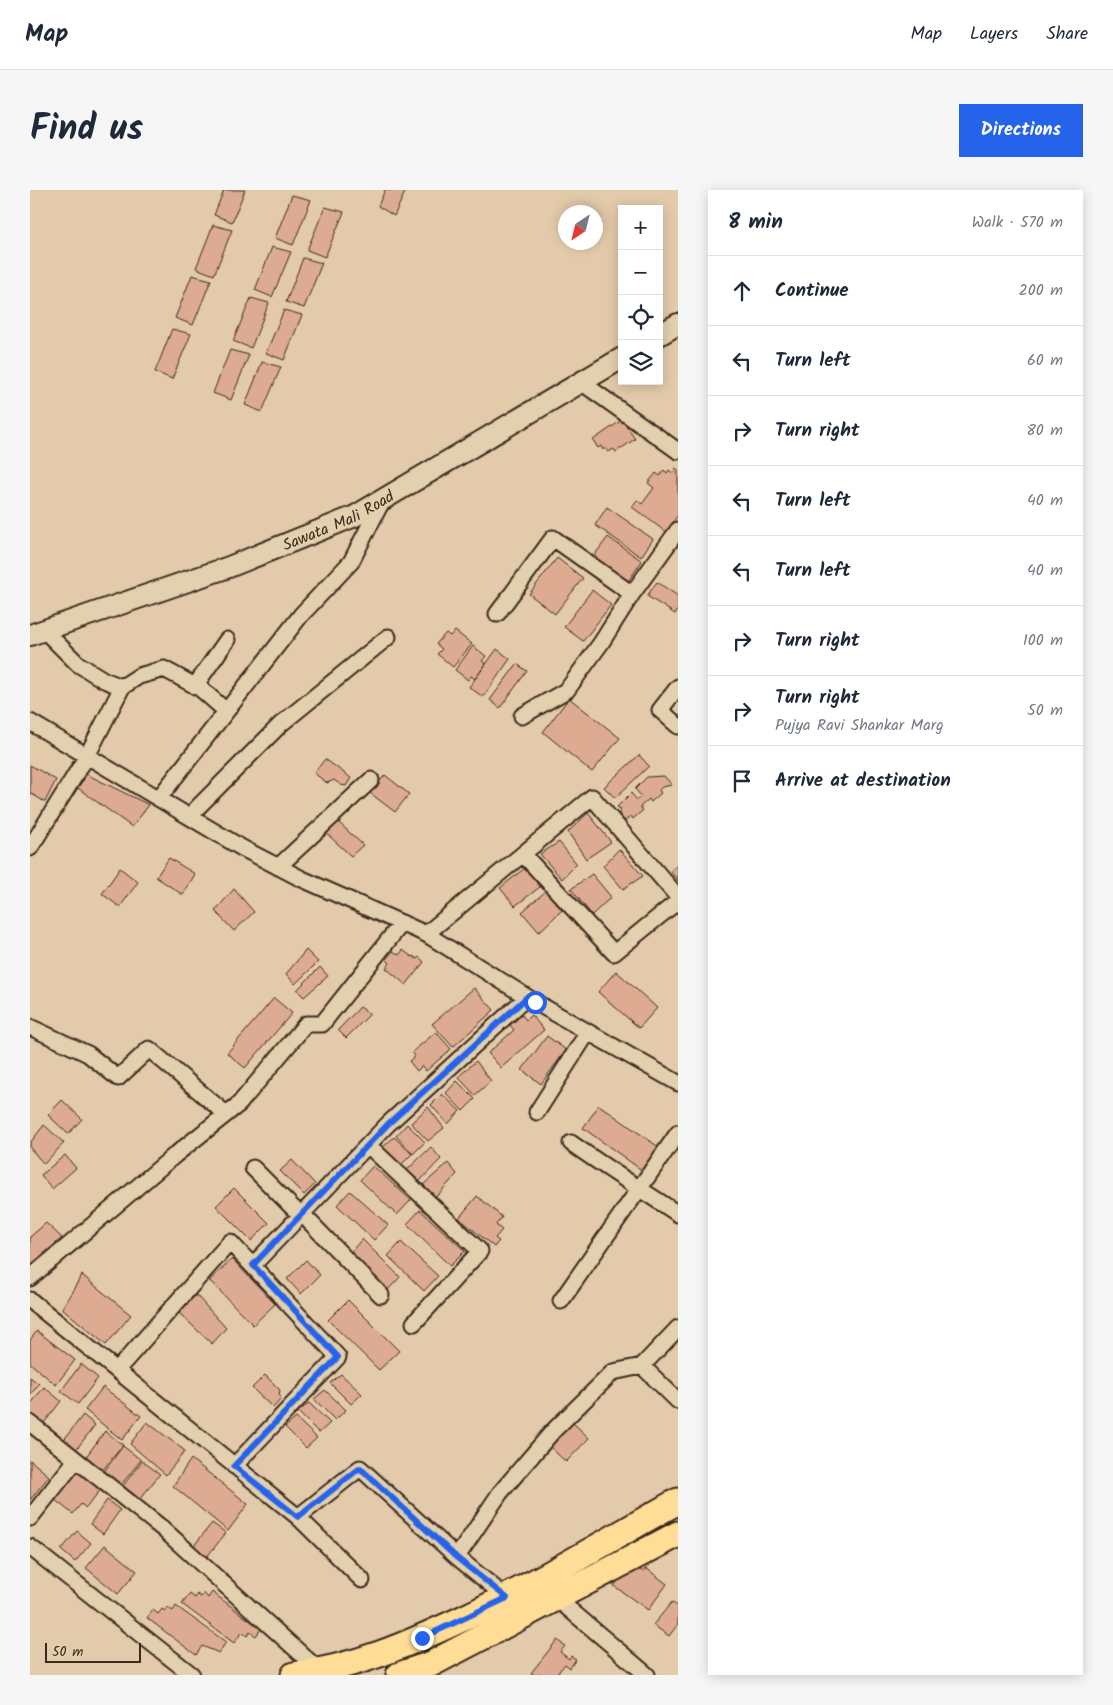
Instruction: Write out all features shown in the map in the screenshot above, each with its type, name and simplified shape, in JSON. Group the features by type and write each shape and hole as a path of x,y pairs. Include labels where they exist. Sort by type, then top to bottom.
{"main road":[{"path":"399,1675 432,1664 520,1599 678,1501"},
{"path":"294,1675 320,1672 369,1659 520,1599 556,1598 678,1534"}],"street":[{"path":"663,333 678,324"},
{"name":"Sawata Mali Road","path":"37,632 229,567 355,516 618,360"},
{"path":"581,382 678,450"},
{"path":"159,798 301,614 351,562 383,499"},
{"path":"522,716 567,690 678,530"},
{"path":"497,614 553,538 632,594"},
{"path":"37,632 78,664 104,680 122,687"},
{"path":"188,816 280,724 388,637"},
{"path":"195,686 227,640"},
{"path":"30,848 87,756 122,687 139,676 164,669 201,689 226,711"},
{"path":"678,687 660,710 678,726"},
{"path":"30,722 242,848 278,867 426,934 527,997 678,1083"},
{"path":"278,867 371,780"},
{"path":"426,934 592,797 678,897"},
{"path":"523,854 614,953 678,901"},
{"path":"30,1278 239,1104 306,1024 322,1024 402,923"},
{"path":"253,1265 388,1124 527,997"},
{"path":"30,1027 88,1054 118,1078 149,1049 226,1114"},
{"path":"537,1112 588,1032"},
{"path":"561,1302 678,1133"},
{"path":"570,1143 678,1214"},
{"path":"368,1145 480,1251 414,1323"},
{"path":"253,1168 293,1208 302,1214 381,1295"},
{"path":"117,1370 230,1242 338,1357 234,1466"},
{"path":"30,1300 298,1517 362,1580"},
{"path":"457,1558 500,1493 553,1431 612,1372 642,1366 678,1328"},
{"path":"642,1366 678,1401"},
{"path":"30,1423 163,1530 320,1672"},
{"path":"30,1518 76,1460"},
{"path":"298,1517 360,1468 457,1558 520,1599"},
{"path":"30,1546 192,1675"},
{"path":"556,1598 647,1675"}],"building":[{"path":"224,190 245,190 232,222 214,215"},
{"path":"385,190 406,190 394,216 378,206"},
{"path":"292,195 311,200 293,245 275,238"},
{"path":"325,207 344,212 325,257 307,250"},
{"path":"213,225 232,230 214,275 196,268"},
{"path":"272,247 291,252 272,297 255,290"},
{"path":"303,258 322,263 304,308 286,302"},
{"path":"192,275 211,280 193,325 175,318"},
{"path":"251,298 269,303 251,348 233,341"},
{"path":"284,310 302,315 284,360 266,353"},
{"path":"172,329 191,334 172,379 155,372"},
{"path":"230,350 249,355 231,400 213,393"},
{"path":"262,362 281,367 262,412 245,405"},
{"path":"622,420 635,439 616,452 614,449 608,452 605,448 603,450 601,446 598,448 593,440"},
{"path":"676,468 678,470 678,515 666,532 632,507 637,500 642,504 654,488 648,483 656,473 660,476 664,470 667,473 669,470 673,473"},
{"path":"607,507 653,539 641,557 595,525"},
{"path":"608,537 642,561 625,586 590,561"},
{"path":"557,558 583,578 555,614 529,594"},
{"path":"657,582 678,596 678,610 675,614 647,596"},
{"path":"592,590 611,605 583,641 564,627"},
{"path":"455,631 472,644 453,667 437,654 442,649 436,644 446,633 450,636"},
{"path":"473,646 486,656 482,661 486,664 475,679 471,676 468,680 455,670"},
{"path":"497,649 510,659 483,697 469,687"},
{"path":"517,664 527,671 500,708 490,700"},
{"path":"569,698 620,738 592,772 543,732"},
{"path":"639,755 649,766 615,798 604,787"},
{"path":"325,759 351,778 346,786 334,780 327,783 314,773"},
{"path":"30,765 56,780 45,802 30,793"},
{"path":"86,774 149,805 132,827 75,786 76,783 83,781"},
{"path":"385,775 409,794 395,812 370,793"},
{"path":"664,776 672,785 662,787 659,790 661,793 651,802 649,799 640,807 643,810 633,819 631,816 625,821 619,814 621,809 617,807 631,793 637,800 641,796 635,789 647,777"},
{"path":"588,813 611,842 586,859 568,832"},
{"path":"337,821 363,845 351,856 326,833"},
{"path":"559,842 577,864 562,879 540,854"},
{"path":"619,849 643,876 623,889 603,866"},
{"path":"169,858 195,874 183,895 156,877"},
{"path":"678,865 678,881 670,871"},
{"path":"120,868 138,882 120,907 102,894"},
{"path":"525,868 540,887 515,906 500,888"},
{"path":"592,874 611,897 592,915 571,889"},
{"path":"234,889 254,912 234,931 215,911"},
{"path":"546,891 562,910 539,932 522,912"},
{"path":"306,950 318,962 295,984 286,974"},
{"path":"403,950 412,957 417,959 419,957 424,962 406,985 386,968 390,963 386,959 393,951 399,955"},
{"path":"320,967 328,976 304,997 297,990"},
{"path":"616,971 657,1008 639,1028 598,992"},
{"path":"474,988 494,1010 453,1047 432,1024"},
{"path":"274,998 292,1013 245,1068 227,1053"},
{"path":"360,1007 370,1014 346,1038 338,1030"},
{"path":"522,1015 526,1020 531,1015 544,1030 501,1068 488,1053 514,1030 510,1025"},
{"path":"436,1032 451,1049 426,1071 422,1066 417,1071 409,1061 415,1056 412,1052"},
{"path":"547,1036 566,1050 541,1084 522,1070"},
{"path":"476,1061 491,1081 475,1095 458,1077"},
{"path":"457,1081 475,1099 463,1111 446,1093"},
{"path":"442,1094 460,1111 448,1124 431,1105"},
{"path":"62,1100 82,1119 68,1134 48,1115"},
{"path":"599,1105 660,1148 643,1171 583,1128"},
{"path":"428,1107 444,1128 428,1141 411,1123"},
{"path":"407,1124 425,1142 413,1154 396,1136"},
{"path":"44,1125 64,1143 44,1164 30,1148 30,1143"},
{"path":"394,1137 412,1154 399,1167 382,1148"},
{"path":"431,1147 441,1159 419,1182 407,1170"},
{"path":"65,1155 76,1168 52,1189 41,1175"},
{"path":"292,1160 315,1184 304,1195 280,1171"},
{"path":"448,1163 457,1174 436,1197 423,1185"},
{"path":"373,1166 411,1200 397,1215 360,1180"},
{"path":"234,1188 269,1223 251,1241 216,1206"},
{"path":"350,1191 388,1225 374,1240 337,1205"},
{"path":"477,1196 502,1217 496,1225 502,1230 495,1238 499,1241 494,1247 459,1218"},
{"path":"420,1210 465,1251 450,1266 407,1224"},
{"path":"46,1223 62,1238 30,1265 30,1237"},
{"path":"362,1239 400,1277 386,1292 349,1254"},
{"path":"401,1242 438,1276 424,1291 388,1256"},
{"path":"232,1259 275,1304 253,1325 209,1281"},
{"path":"306,1260 320,1275 301,1294 287,1279"},
{"path":"82,1275 131,1315 106,1345 62,1308"},
{"path":"196,1295 226,1328 212,1344 179,1313"},
{"path":"348,1300 399,1351 379,1370 328,1320"},
{"path":"37,1331 75,1360 56,1385 30,1363 30,1340"},
{"path":"81,1364 98,1378 78,1404 61,1391"},
{"path":"341,1374 362,1394 351,1404 330,1383"},
{"path":"265,1375 280,1390 279,1395 282,1398 273,1408 252,1388"},
{"path":"30,1377 39,1384 30,1395"},
{"path":"44,1387 61,1401 41,1427 30,1419 30,1405"},
{"path":"103,1387 141,1416 122,1440 85,1410"},
{"path":"325,1390 346,1410 335,1420 314,1399"},
{"path":"309,1403 330,1423 319,1433 298,1412"},
{"path":"83,1415 95,1425 75,1451 62,1442"},
{"path":"296,1418 317,1438 306,1448 285,1427"},
{"path":"571,1421 589,1438 566,1462 548,1445"},
{"path":"147,1422 185,1451 166,1475 130,1444"},
{"path":"105,1431 123,1445 102,1471 85,1458"},
{"path":"123,1446 141,1460 120,1486 103,1473"},
{"path":"191,1459 248,1504 228,1531 173,1486"},
{"path":"30,1460 49,1476 30,1500"},
{"path":"142,1461 160,1474 139,1500 122,1487"},
{"path":"77,1472 101,1489 86,1508 81,1504 73,1514 55,1500"},
{"path":"107,1500 120,1510 103,1534 90,1524"},
{"path":"212,1523 226,1533 205,1559 192,1548"},
{"path":"77,1531 91,1543 75,1562 61,1550"},
{"path":"105,1545 137,1571 118,1594 86,1568"},
{"path":"637,1567 643,1572 646,1568 667,1584 648,1610 614,1586 628,1568 633,1572"},
{"path":"212,1592 261,1629 256,1636 250,1632 247,1636 242,1632 234,1643 182,1604 190,1594 195,1598 197,1594 201,1597 204,1593 208,1598"},
{"path":"672,1602 678,1607 678,1624 669,1636 653,1625"},
{"path":"176,1606 226,1642 219,1653 202,1646 196,1655 147,1618 153,1610 158,1614 162,1609 165,1611 167,1607 173,1611"},
{"path":"557,1640 565,1646 560,1652 569,1659 571,1656 576,1659 570,1668 565,1664 556,1675 542,1675 539,1673 534,1675 531,1673"}],"route":[{"path":"422,1638 507,1598 457,1558 360,1468 298,1517 234,1466 338,1357 253,1265 388,1124 527,997 535,1002"}]}
